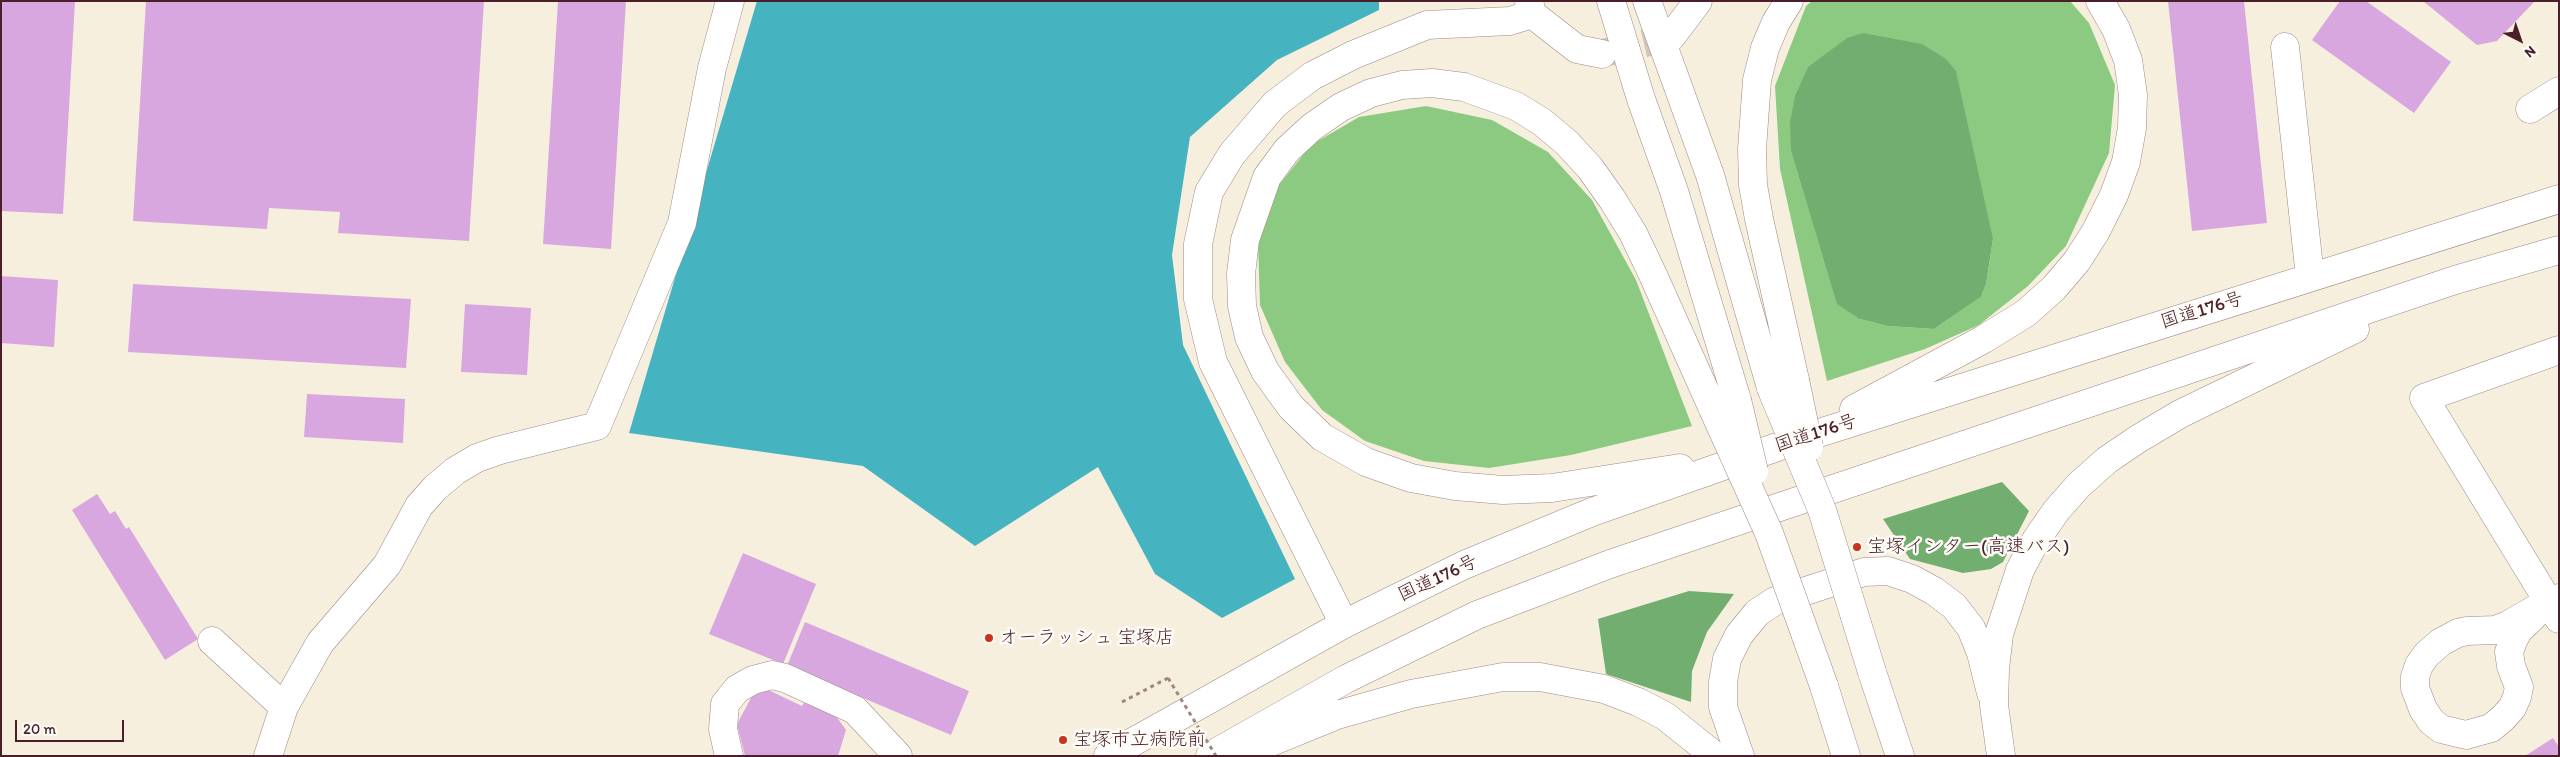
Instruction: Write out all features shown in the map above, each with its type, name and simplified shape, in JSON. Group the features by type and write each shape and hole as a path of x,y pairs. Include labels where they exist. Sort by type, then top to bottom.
{"main road":[{"path":"268,756 284,707 320,643 387,565 419,506 435,488 455,471 477,458 500,450 597,426 682,222 712,68 730,1"},
{"path":"1611,1 1641,99 1674,191 1725,405 1824,686 1846,756"},
{"path":"1648,1 1783,384 1872,672 1900,756"},
{"path":"1671,37 1698,1"},
{"path":"1783,384 1753,185 1752,149 1757,80 1765,48 1776,22 1789,1"},
{"path":"1800,439 1984,339 2026,313 2054,288 2077,261 2096,231 2114,195 2126,162 2132,128 2133,95 2128,60 2116,29 2100,1"},
{"path":"1344,624 1213,362 1198,299 1198,244 1209,192 1232,154 1274,104 1312,76 1354,55 1427,25 1510,22 1530,8 1577,49 1602,54"},
{"path":"2285,47 2310,277"},
{"path":"1725,405 1653,275 1633,233 1612,199 1590,168 1567,143 1542,122 1516,106 1464,87 1432,83 1402,85 1371,93 1341,107 1312,127 1287,150 1267,177 1244,240 1241,274 1242,306 1249,337 1264,371 1291,407 1322,437 1366,462 1411,478 1455,486 1503,490 1552,488 1743,458"},
{"path":"2530,109 2559,91"},
{"name":"国道176号","path":"1108,756 1344,624 1464,565 1592,512 1800,439 2559,199"},
{"path":"1210,756 1346,679 1477,616 1610,564 2455,280 2559,250"},
{"path":"2000,756 1994,705 1994,669 1999,634 2020,570 2036,540 2079,485 2133,442 2180,414 2455,280"},
{"path":"2555,606 2424,398 2559,350"},
{"path":"1740,756 1731,733 1723,698 1727,659 1739,635 1757,613 1775,601 1864,572 1888,571 1912,579 1934,591 1954,606 1971,628 1981,652 1994,705"},
{"path":"2555,606 2518,631 2513,641 2509,652 2511,666 2519,687 2518,697 2512,708 2503,718 2491,728 2466,735 2441,729 2431,721 2423,709 2415,688 2419,665 2427,654 2441,642 2458,633 2467,630 2495,630 2555,606"},
{"path":"212,641 284,707"},
{"path":"729,756 723,729 725,704 737,689 753,680 772,675 785,678 856,710 898,756"},
{"path":"1239,756 1337,715 1411,694 1502,677 1540,677 1604,689 1638,702 1665,716 1714,756"}],"path":[{"path":"1122,702 1168,678 1216,756"}],"green space":[{"path":"1812,1 2070,1 2089,23 2115,85 2109,153 2066,246 2028,286 1979,325 1925,349 1827,381 1780,169 1775,86 1806,6","holes":["1993,239 1986,284 1981,297 1934,329 1887,326 1860,319"]},
{"path":"1863,33 1922,44 1946,59 1956,71 1993,239 1986,284 1981,297 1934,329 1887,326 1860,319 1837,304 1791,150 1790,123 1795,96 1808,67 1847,38"},
{"path":"1426,106 1492,120 1548,152 1592,200 1636,280 1692,426 1571,455 1489,468 1424,461 1365,441 1322,410 1285,362 1260,305 1258,243 1279,185 1311,145 1359,117"},
{"path":"2002,482 2029,511 2003,562 1991,569 1963,573 1910,559 1883,519"},
{"path":"1689,591 1734,594 1707,632 1692,671 1691,702 1606,674 1598,619"}],"water":[{"path":"757,1 1379,1 1379,10 1277,60 1190,137 1172,255 1183,345 1295,579 1222,618 1155,574 1098,467 975,546 863,466 629,433"}],"building":[{"path":"1,1 75,1 63,214 1,211"},
{"path":"146,1 484,1 469,241 338,233 340,212 269,208 267,229 133,221"},
{"path":"558,1 626,1 611,249 543,244"},
{"path":"2168,1 2244,1 2267,223 2192,231"},
{"path":"2340,1 2366,1 2451,62 2414,113 2312,40"},
{"path":"2423,1 2535,1 2497,41 2477,45"},
{"path":"1,276 58,280 54,347 1,343"},
{"path":"133,284 411,299 406,368 128,352"},
{"path":"465,304 531,308 527,375 461,372"},
{"path":"307,394 405,399 403,443 304,437"},
{"path":"97,494 110,514 115,511 126,529 129,527 198,639 165,660 72,510"},
{"path":"743,553 816,584 783,664 709,634"},
{"path":"805,622 969,691 951,735 787,666"},
{"path":"758,685 802,706 807,697 831,709 846,730 838,756 745,756 737,724"},
{"path":"2553,738 2559,747 2559,756 2525,756"}],"tunnel":[{"path":"1603,53 1671,37"}],"place":[{"name":"宝塚インター(高速バス)","path":"1857,547"},
{"name":"オーラッシュ 宝塚店","path":"989,638"},
{"name":"宝塚市立病院前","path":"1063,740"}]}
